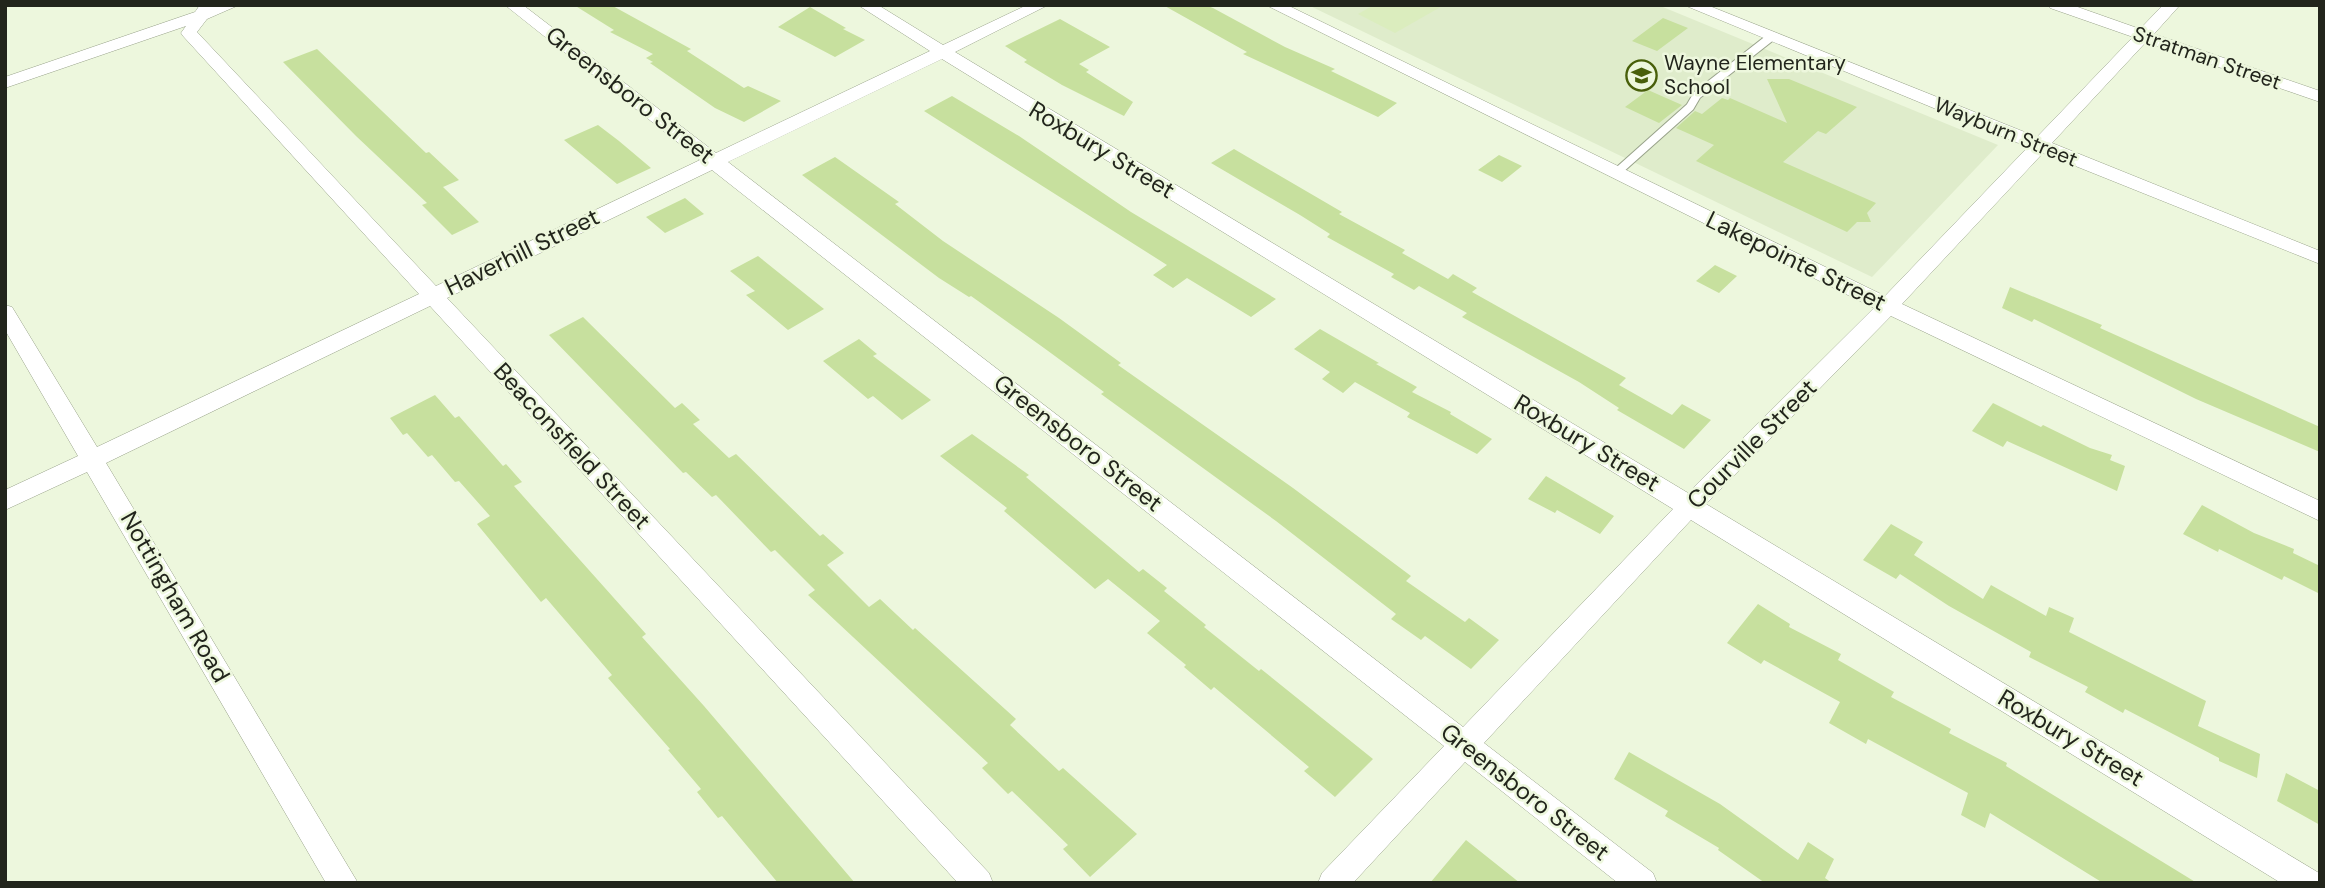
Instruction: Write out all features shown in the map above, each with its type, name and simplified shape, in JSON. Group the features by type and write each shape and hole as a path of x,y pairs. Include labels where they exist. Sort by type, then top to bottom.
{"street":[{"path":"5,83 204,10 231,5"},
{"name":"Greensboro Street","path":"513,5 1642,883"},
{"name":"Roxbury Street","path":"866,5 2308,883"},
{"name":"Haverhill Street","path":"5,501 1040,5"},
{"name":"Lakepointe Street","path":"1274,5 1888,306 2320,512"},
{"name":"Wayburn Street","path":"1692,5 2320,258"},
{"name":"Stratman Street","path":"2056,5 2320,97"},
{"name":"Courville Street","path":"1333,883 1690,506 1888,306 2172,5"},
{"name":"Beaconsfield Street","path":"204,10 189,33 978,883"},
{"name":"Nottingham Road","path":"5,312 94,458 343,883"}],"lane":[{"path":"1616,173 1690,107 1697,95 1771,37"}],"shaded area":[{"name":"Wayne Elementary School","path":"1308,5 1658,5 1998,145 1872,277"},
{"path":"1374,5 1444,5 1395,33 1358,14"}],"building":[{"path":"574,5 611,5 691,49 687,51 744,88 748,86 781,101 744,122 715,108 650,63 653,62 646,58 653,54 610,32 614,30"},
{"path":"1163,5 1205,5 1213,8 1397,103 1378,117 1243,54 1247,52"},
{"path":"810,7 865,40 835,57 778,27"},
{"path":"1663,18 1688,28 1657,51 1632,41"},
{"path":"1060,19 1110,47 1079,64 1089,70 1086,72 1133,102 1124,116 1062,85 1024,62 1027,60 1005,46"},
{"path":"317,49 426,153 429,152 459,180 443,187 479,222 452,235 422,205 427,203 283,62"},
{"path":"1767,79 1789,79 1857,107 1826,134 1818,131 1783,162 1876,203 1867,213 1871,222 1857,222 1847,232 1696,161 1714,145 1676,128 1695,111 1702,114 1722,98 1730,98 1787,123"},
{"path":"1648,90 1682,105 1659,123 1625,107"},
{"path":"952,96 1019,136 1131,212 1276,299 1251,317 1187,278 1173,288 1153,275 1167,265 924,111"},
{"path":"598,125 651,168 617,184 564,140"},
{"path":"1234,149 1342,212 1339,214 1405,250 1402,253 1448,279 1453,274 1477,288 1472,292 1626,378 1619,385 1672,415 1682,404 1711,420 1684,449 1617,410 1619,408 1579,382 1462,317 1467,313 1419,286 1414,290 1391,277 1394,274 1327,237 1330,234 1211,163"},
{"path":"1499,155 1522,166 1502,182 1478,170"},
{"path":"835,157 899,202 895,204 943,241 1059,318 1121,363 1118,365 1293,488 1411,576 1406,581 1465,622 1469,618 1499,640 1471,669 1425,636 1421,640 1391,619 1396,614 1276,521 1101,394 1104,392 1044,348 971,296 939,278 802,175"},
{"path":"685,198 704,214 665,233 646,217"},
{"path":"758,256 824,309 788,330 746,295 755,291 730,271"},
{"path":"1715,265 1737,276 1719,293 1696,281"},
{"path":"2010,287 2102,325 2100,328 2320,427 2320,452 2196,399 2034,319 2032,322 2002,308"},
{"path":"583,317 675,408 682,403 700,420 693,424 729,458 736,454 820,536 823,534 844,553 827,565 869,607 880,599 913,630 915,628 1016,719 1010,725 1059,771 1063,768 1137,834 1090,877 1063,849 1068,845 1012,791 1008,794 982,768 988,763 808,595 815,590 775,550 771,552 716,495 712,497 686,472 683,473 549,335"},
{"path":"1320,329 1417,387 1412,392 1451,412 1450,414 1492,439 1477,454 1407,417 1410,413 1355,382 1343,393 1322,379 1330,372 1294,349"},
{"path":"859,339 877,354 873,356 931,400 902,420 873,396 868,399 823,361"},
{"path":"435,395 455,418 459,416 503,466 506,464 522,482 514,486 646,634 642,637 855,883 778,883 722,816 718,818 697,792 701,789 668,750 670,749 608,678 612,675 546,598 541,602 477,524 490,516 459,481 455,482 432,455 428,457 407,433 403,435 390,418"},
{"path":"1993,403 2041,427 2043,425 2090,448 2112,455 2110,460 2125,466 2117,491 2007,441 2003,447 1972,431"},
{"path":"972,434 1029,475 1026,477 1139,572 1143,569 1167,588 1164,591 1206,625 1204,627 1373,759 1335,797 1304,771 1309,767 1214,687 1211,690 1147,633 1160,621 1108,579 1095,589 1004,511 1007,508 940,456"},
{"path":"1546,476 1614,516 1600,534 1557,510 1555,513 1528,499"},
{"path":"2202,505 2254,533 2294,549 2293,553 2320,566 2320,594 2284,576 2282,580 2219,549 2218,552 2183,534"},
{"path":"1891,524 1923,542 1914,555 1983,599 1991,585 2046,616 2049,607 2074,618 2069,632 2206,701 2198,726 2260,754 2257,778 2219,761 2219,758 2125,709 2123,713 2085,692 2088,687 2029,657 2031,652 1949,606 1900,574 1896,579 1863,560"},
{"path":"1758,604 1790,624 1789,627 1841,654 1838,660 1894,692 1891,697 1951,729 1949,733 2007,763 2006,766 2197,883 2103,883 1990,813 1985,828 1961,815 1968,793 1868,739 1866,744 1829,723 1840,702 1764,660 1761,664 1727,643"},
{"path":"1629,752 1720,804 1798,860 1808,842 1834,859 1825,878 1832,883 1765,883 1718,850 1719,848 1665,816 1668,811 1614,779"},
{"path":"2286,773 2320,791 2320,825 2277,801"},
{"path":"1466,840 1520,883 1430,883"}],"place":[{"name":"Wayne Elementary School","path":"1641,75"}]}
